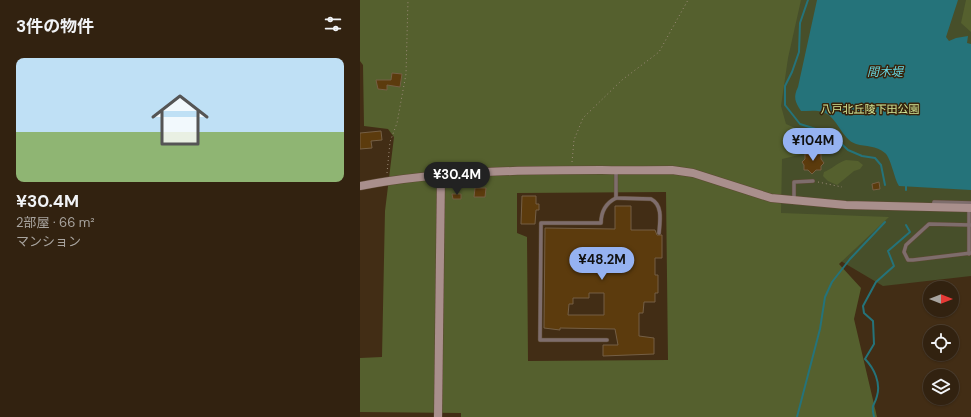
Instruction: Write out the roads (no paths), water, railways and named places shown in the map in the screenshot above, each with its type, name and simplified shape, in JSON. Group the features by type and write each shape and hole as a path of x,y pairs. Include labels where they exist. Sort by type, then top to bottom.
{"street":[{"path":"360,186 440,176 571,171 672,170 693,173 771,198 846,205 933,207 970,206"},
{"path":"438,417 440,176"}],"lane":[{"path":"616,170 616,198"},
{"path":"794,200 794,182 813,181"},
{"path":"607,340 540,340 540,223 601,223 601,215 605,208 610,201 616,198 651,199 655,201 660,210 660,233"},
{"path":"970,206 970,225 970,254 908,260 904,252 906,245 929,224 970,225"}],"water":[{"name":"間木堤","path":"817,0 958,0 946,37 949,41 968,36 967,43 971,44 971,190 899,186 889,159 882,150 856,144 851,141 832,118 823,112 801,111 795,97"}],"waterway":[{"path":"808,0 800,23 799,52 785,86 785,105 800,124 825,132 834,137 848,150 862,156 875,158 881,165 885,185"},
{"path":"906,185 906,190"},
{"path":"797,417 820,329 825,297 832,282 850,259 885,222"},
{"path":"874,417 873,407 876,400 878,386 874,371 865,359 874,344 873,321 864,313 863,306 876,282 894,266 888,251 910,232 906,225"}],"park label":[{"name":"八戸北丘陵下田公園","path":"870,109"}]}
